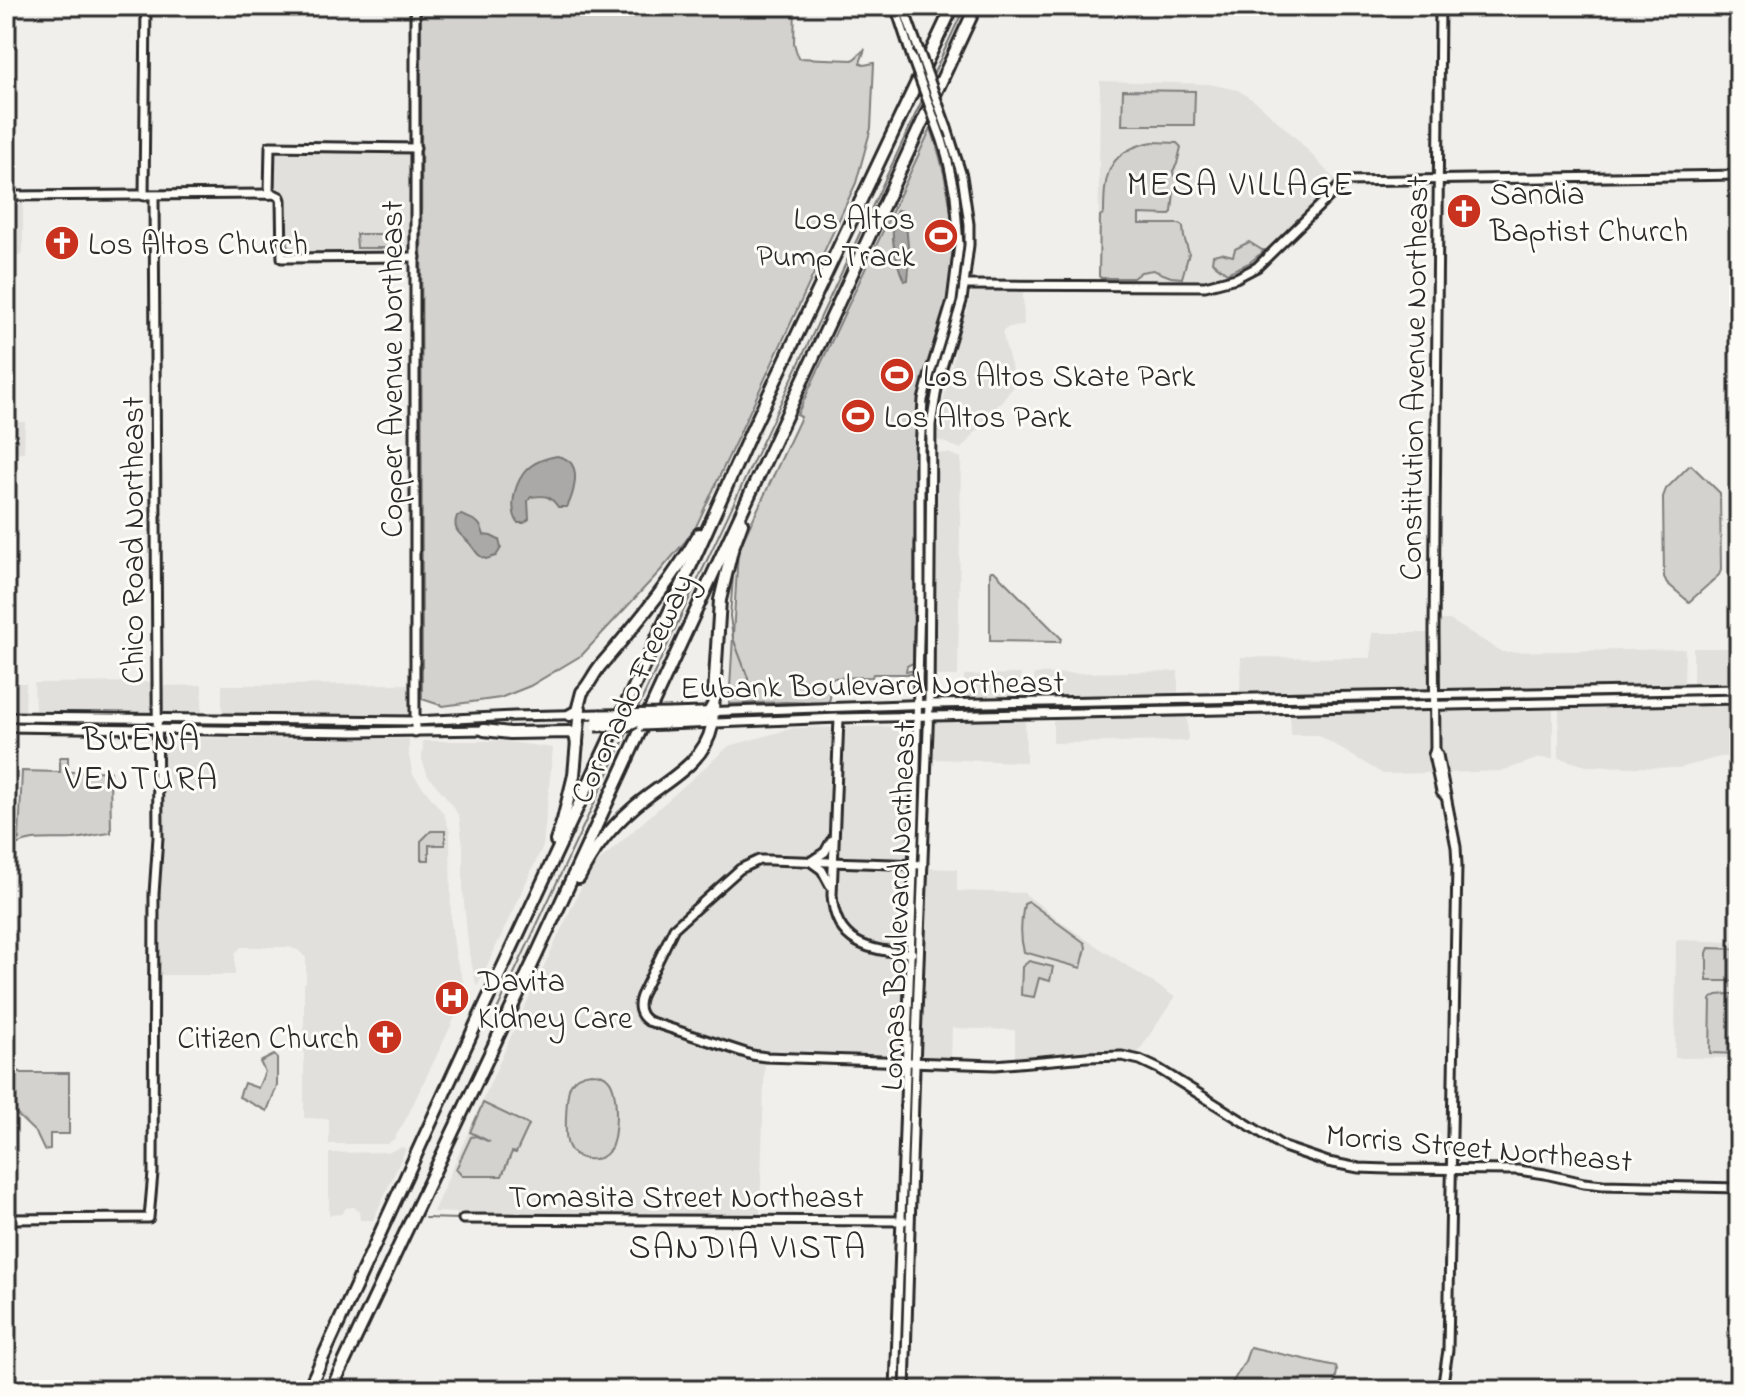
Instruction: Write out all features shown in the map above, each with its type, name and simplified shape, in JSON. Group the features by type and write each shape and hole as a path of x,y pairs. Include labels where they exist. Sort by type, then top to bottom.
{"highway":[{"name":"Coronado Freeway","path":"308,1390 751,432 953,6"},
{"name":"Coronado Freeway","path":"331,1390 536,956 976,6"},
{"path":"514,943 563,820 583,721 582,692 691,548 751,432"},
{"path":"536,956 588,861 607,835 636,804 689,765 704,747 724,580 732,550 772,448"},
{"path":"583,721 626,719 637,714"},
{"path":"624,726 636,721 710,717"},
{"path":"484,730 570,732 576,737 583,721"}],"street":[{"path":"144,196 146,6"},
{"name":"Copper Avenue Northeast","path":"415,6 415,732"},
{"name":"Lomas Boulevard Northeast","path":"895,6 942,140 952,178 959,245 955,286 923,400 920,449 918,705 909,953 910,1221 905,1390"},
{"name":"Lomas Boulevard Northeast","path":"895,1390 900,1221 919,953 929,716 931,425 939,377 965,285 969,245 966,198 957,156 903,6"},
{"name":"Constitution Avenue Northeast","path":"1440,6 1433,755 1441,792 1446,797 1457,865 1448,1350 1442,1390"},
{"path":"269,194 270,146 416,148"},
{"path":"955,286 1205,286 1236,278 1257,267 1345,181 1739,175"},
{"path":"6,196 278,195 281,200 282,258 416,257"},
{"name":"Chico Road Northeast","path":"6,1219 149,1218 153,1173 154,906 158,837 154,196"},
{"path":"920,574 924,584 924,607 930,610"},
{"name":"Eubank Boulevard Northeast","path":"710,717 835,707 929,704 1739,689"},
{"path":"1614,692 1614,702"},
{"path":"1500,694 1500,704"},
{"path":"1383,696 1383,706"},
{"name":"Eubank Boulevard Northeast","path":"710,717 784,721 1739,699"},
{"path":"1115,702 1116,712"},
{"path":"784,721 799,716 831,713 835,707"},
{"name":"Eubank Boulevard Northeast","path":"637,714 668,719"},
{"path":"6,717 415,721 514,716 624,726"},
{"path":"839,718 832,889 836,916 853,939 872,950 919,953"},
{"path":"6,727 415,732 484,730 583,721"},
{"path":"890,864 902,861 908,855 910,827 915,813"},
{"path":"809,861 825,852 834,835"},
{"name":"Morris Street Northeast","path":"809,861 768,860 749,864 686,917 669,937 642,993 639,1004 641,1013 648,1021 757,1056 995,1065 1110,1056 1140,1060 1284,1147 1313,1158 1359,1168 1531,1172 1603,1185 1739,1188"},
{"path":"809,861 923,865"},
{"path":"809,861 824,873 832,889"},
{"name":"Tomasita Street Northeast","path":"463,1219 910,1221"}],"shaded area":[{"path":"421,6 795,6 794,43 798,58 853,60 865,49 860,63 874,63 871,128 856,183 694,531 582,655 530,686 500,698 443,706 422,699"},
{"path":"1100,81 1209,84 1238,90 1260,105 1298,140 1336,181 1266,253 1247,268 1207,282 1098,281"},
{"path":"1123,90 1195,91 1194,125 1122,125"},
{"name":"Los Altos Park","path":"931,128 947,187 953,249 947,301 922,385 916,433 913,663 907,666 906,671 913,674 831,678 827,703 729,704 738,551 801,417 797,415"},
{"path":"1153,142 1177,143 1181,147 1173,171 1181,181 1174,192 1172,212 1169,215 1139,214 1139,224 1180,224 1183,227 1189,253 1182,278 1153,270 1141,272 1133,278 1101,278 1100,216 1104,213 1108,176 1112,166 1126,151"},
{"path":"274,149 412,150 412,254 286,253 284,195 274,191"},
{"path":"6,200 20,200 23,203 21,256 6,256"},
{"path":"897,210 906,215 909,272 908,280 904,281 894,246 893,227"},
{"path":"356,234 393,234 393,248 357,248"},
{"path":"1249,242 1265,250 1249,263 1227,273 1212,262 1213,255 1233,256 1235,249"},
{"path":"981,290 1023,291 1024,326 1009,327 1002,332 1016,384 961,449 938,440 938,422 963,314 967,313 971,294"},
{"path":"6,422 25,422 24,452 6,453"},
{"path":"935,453 948,453 961,458 958,676 933,676"},
{"path":"557,456 570,462 575,472 567,507 558,507 547,497 531,497 528,501 529,519 518,523 513,505 520,479 534,464"},
{"path":"1691,465 1720,493 1721,570 1689,602 1664,577 1663,497 1666,489"},
{"path":"457,516 476,522 484,535 499,540 501,548 496,556 481,557 459,533 456,521"},
{"path":"991,571 1061,638 1060,642 990,641"},
{"path":"1439,620 1450,620 1502,652 1685,649 1684,685 1439,691"},
{"path":"1372,633 1430,633 1430,692 1244,695 1240,691 1241,657 1371,658"},
{"path":"1693,648 1739,648 1739,686 1693,686"},
{"path":"1178,671 1176,697 1034,700 1034,674"},
{"path":"1021,674 1021,699 964,701 964,675"},
{"path":"154,682 152,715 35,713 34,683"},
{"path":"6,683 26,683 25,713 6,714"},
{"path":"410,684 408,717 222,716 222,685"},
{"path":"202,685 202,716 163,714 161,686"},
{"path":"1739,703 1739,756 1720,757 1680,768 1586,766 1559,758 1559,706"},
{"path":"1553,705 1553,759 1540,758 1501,771 1444,773 1437,732 1441,707"},
{"path":"1429,708 1430,753 1434,773 1383,774 1318,735 1291,735 1290,711"},
{"path":"1185,714 1186,741 1053,742 1055,717"},
{"path":"1025,717 1026,762 930,759 932,723 935,719"},
{"path":"913,726 903,1059 765,1053 760,1215 467,1216 433,1212 516,1025 587,875 597,863 729,746 794,728"},
{"path":"164,738 409,739 413,775 444,814 450,832 451,922 456,958 465,987 461,1005 406,1119 394,1139 387,1144 329,1144 329,1119 304,1118 306,958 298,950 288,947 241,947 235,953 235,975 160,975 158,913 164,840"},
{"path":"423,741 502,741 553,748 543,846 477,987 469,953 459,816 428,776 422,760"},
{"path":"60,757 68,757 68,772 110,771 111,833 73,839 33,840 7,847 6,844 19,839 22,771 60,772"},
{"path":"431,831 445,831 445,845 429,845 429,860 421,860 421,841"},
{"path":"928,868 957,869 957,891 1024,893 1075,932 1175,997 1137,1054 1108,1051 1015,1060 1015,1030 952,1028 951,1058 921,1056"},
{"path":"1029,902 1085,943 1081,968 1024,952 1022,916 1024,904"},
{"path":"1676,940 1739,942 1739,1058 1675,1058"},
{"path":"1709,948 1739,949 1739,981 1707,981"},
{"path":"1029,961 1053,967 1050,981 1039,978 1034,997 1021,995 1022,967"},
{"path":"1739,994 1739,1054 1710,1053 1711,999 1717,995"},
{"path":"274,1055 277,1058 277,1086 267,1111 239,1097 244,1083 258,1088 265,1072 260,1062"},
{"path":"6,1065 22,1073 69,1073 69,1134 50,1134 50,1149 44,1150 36,1133 6,1104"},
{"path":"591,1073 605,1076 612,1085 616,1115 612,1145 609,1151 596,1159 578,1156 571,1150 566,1124 571,1084 580,1076"},
{"path":"483,1103 529,1125 502,1176 462,1176 456,1169 471,1137 490,1142 470,1132"},
{"path":"402,1147 406,1149 373,1220 360,1220 359,1212 354,1207 346,1208 341,1214 329,1215 329,1153 389,1152"},
{"path":"1250,1347 1336,1366 1334,1389 1228,1390"}],"waterway":[{"path":"931,79 965,6"},
{"path":"637,710 924,96"},
{"path":"734,565 730,616 733,638 748,678 749,695"},
{"path":"496,1012 628,731"},
{"path":"425,1218 460,1219"}],"place":[{"name":"Sandia Baptist Church","path":"1464,211"},
{"name":"Los Altos Pump Track","path":"941,236"},
{"name":"Los Altos Church","path":"62,243"},
{"name":"Los Altos Skate Park","path":"897,375"},
{"name":"Los Altos Park","path":"858,416"},
{"name":"Davita Kidney Care","path":"452,998"},
{"name":"Citizen Church","path":"385,1037"}],"district":[{"name":"MESA VILLAGE","path":"1241,183"},
{"name":"BUENA VENTURA","path":"142,758"},
{"name":"SANDIA VISTA","path":"748,1246"}]}
